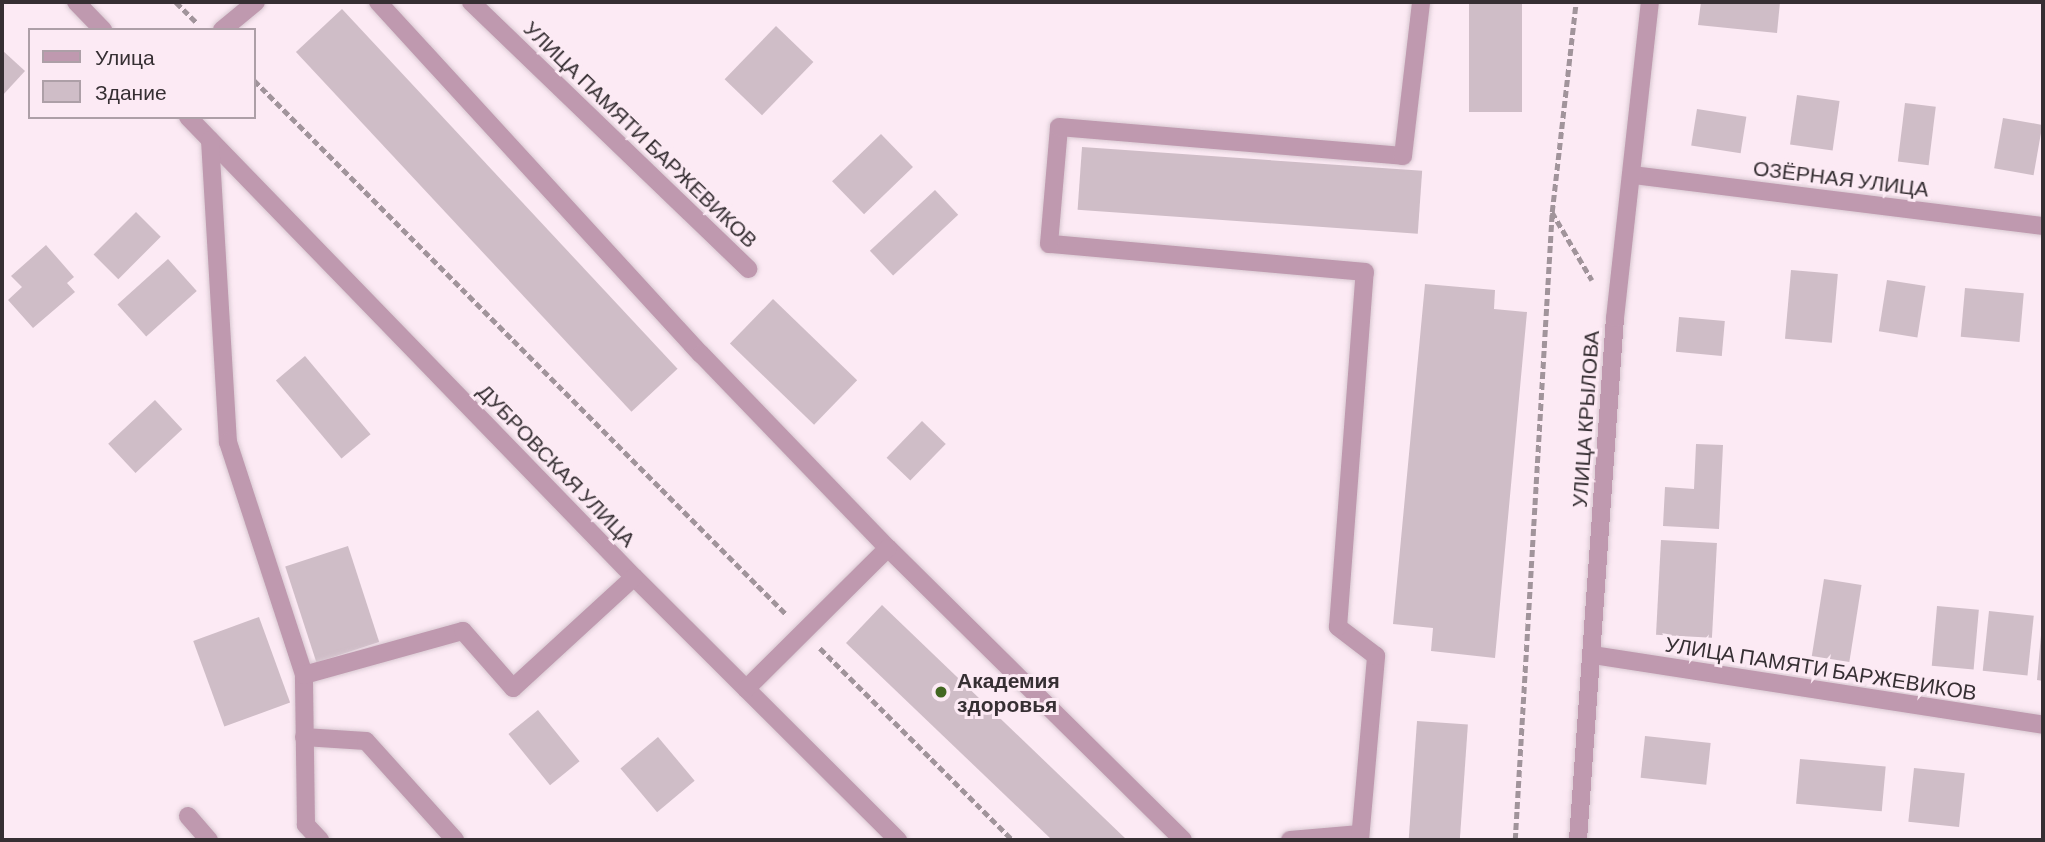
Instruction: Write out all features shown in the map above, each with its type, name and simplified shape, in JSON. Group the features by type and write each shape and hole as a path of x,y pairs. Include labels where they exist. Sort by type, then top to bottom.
{"street":[{"path":"76,2 101,28"},
{"path":"224,28 256,2"},
{"path":"378,2 701,354 888,548 1183,840"},
{"name":"УЛИЦА ПАМЯТИ БАРЖЕВИКОВ","path":"471,2 748,269"},
{"path":"1290,840 1360,837 1376,656 1338,626 1365,272 1049,244 1059,127 1403,156 1421,2"},
{"name":"УЛИЦА КРЫЛОВА","path":"1578,840 1615,318 1633,175 1650,2"},
{"name":"ДУБРОВСКАЯ УЛИЦА","path":"190,119 634,577 898,840"},
{"path":"210,140 228,442 303,675 306,825 320,840"},
{"name":"ОЗЁРНАЯ УЛИЦА","path":"1633,175 2043,226"},
{"path":"746,689 888,548"},
{"path":"303,675 463,631 513,688 634,577"},
{"name":"УЛИЦА ПАМЯТИ БАРЖЕВИКОВ","path":"1593,655 2043,725"},
{"path":"304,737 366,741 454,840"},
{"path":"188,816 209,840"}],"path":[{"path":"176,2 201,28"},
{"path":"1515,840 1552,212 1576,2"},
{"path":"256,82 1013,840"},
{"path":"1552,212 1615,318"}],"building":[{"path":"1469,2 1522,2 1522,112 1469,112"},
{"path":"1701,2 1780,2 1777,33 1698,25"},
{"path":"342,9 678,369 631,412 296,52"},
{"path":"776,26 813,62 762,115 725,79"},
{"path":"2,50 25,71 2,96"},
{"path":"1797,95 1840,101 1833,150 1790,145"},
{"path":"1905,103 1936,107 1929,165 1898,162"},
{"path":"1697,109 1746,117 1741,153 1691,146"},
{"path":"2003,118 2042,125 2034,175 1994,168"},
{"path":"881,134 913,167 864,214 832,181"},
{"path":"1082,147 1422,171 1418,234 1078,210"},
{"path":"935,190 958,215 893,276 870,251"},
{"path":"136,212 161,237 118,279 94,254"},
{"path":"46,245 74,277 67,283 75,292 33,328 8,300 22,287 11,276"},
{"path":"168,259 197,291 146,336 117,305"},
{"path":"1791,270 1838,274 1832,343 1785,339"},
{"path":"1887,280 1926,286 1917,337 1879,331"},
{"path":"1425,284 1495,290 1494,309 1527,312 1495,658 1431,651 1433,628 1393,624"},
{"path":"1965,288 2024,293 2020,342 1961,337"},
{"path":"773,299 857,380 814,425 730,344"},
{"path":"1679,317 1725,321 1722,356 1676,352"},
{"path":"305,356 371,434 341,459 276,380"},
{"path":"155,400 182,429 135,473 108,444"},
{"path":"922,421 946,444 910,481 887,458"},
{"path":"1696,444 1723,445 1719,529 1663,526 1665,487 1694,489"},
{"path":"1661,540 1717,543 1712,638 1656,635"},
{"path":"348,546 379,642 316,662 285,566"},
{"path":"1824,579 1862,585 1849,662 1812,656"},
{"path":"882,605 1127,840 1052,840 846,643"},
{"path":"1937,606 1979,610 1974,669 1932,666"},
{"path":"1989,611 2034,616 2027,675 1983,671"},
{"path":"259,617 290,703 224,726 193,641"},
{"path":"2043,635 2043,681 2037,680"},
{"path":"538,710 580,761 550,785 508,734"},
{"path":"1417,721 1468,725 1460,840 1409,840"},
{"path":"1645,736 1711,743 1706,785 1641,778"},
{"path":"658,737 695,781 657,812 620,768"},
{"path":"1800,759 1886,766 1882,811 1796,804"},
{"path":"1914,768 1965,773 1959,827 1908,822"}],"place":[{"name":"Академия здоровья","path":"941,692"}]}
